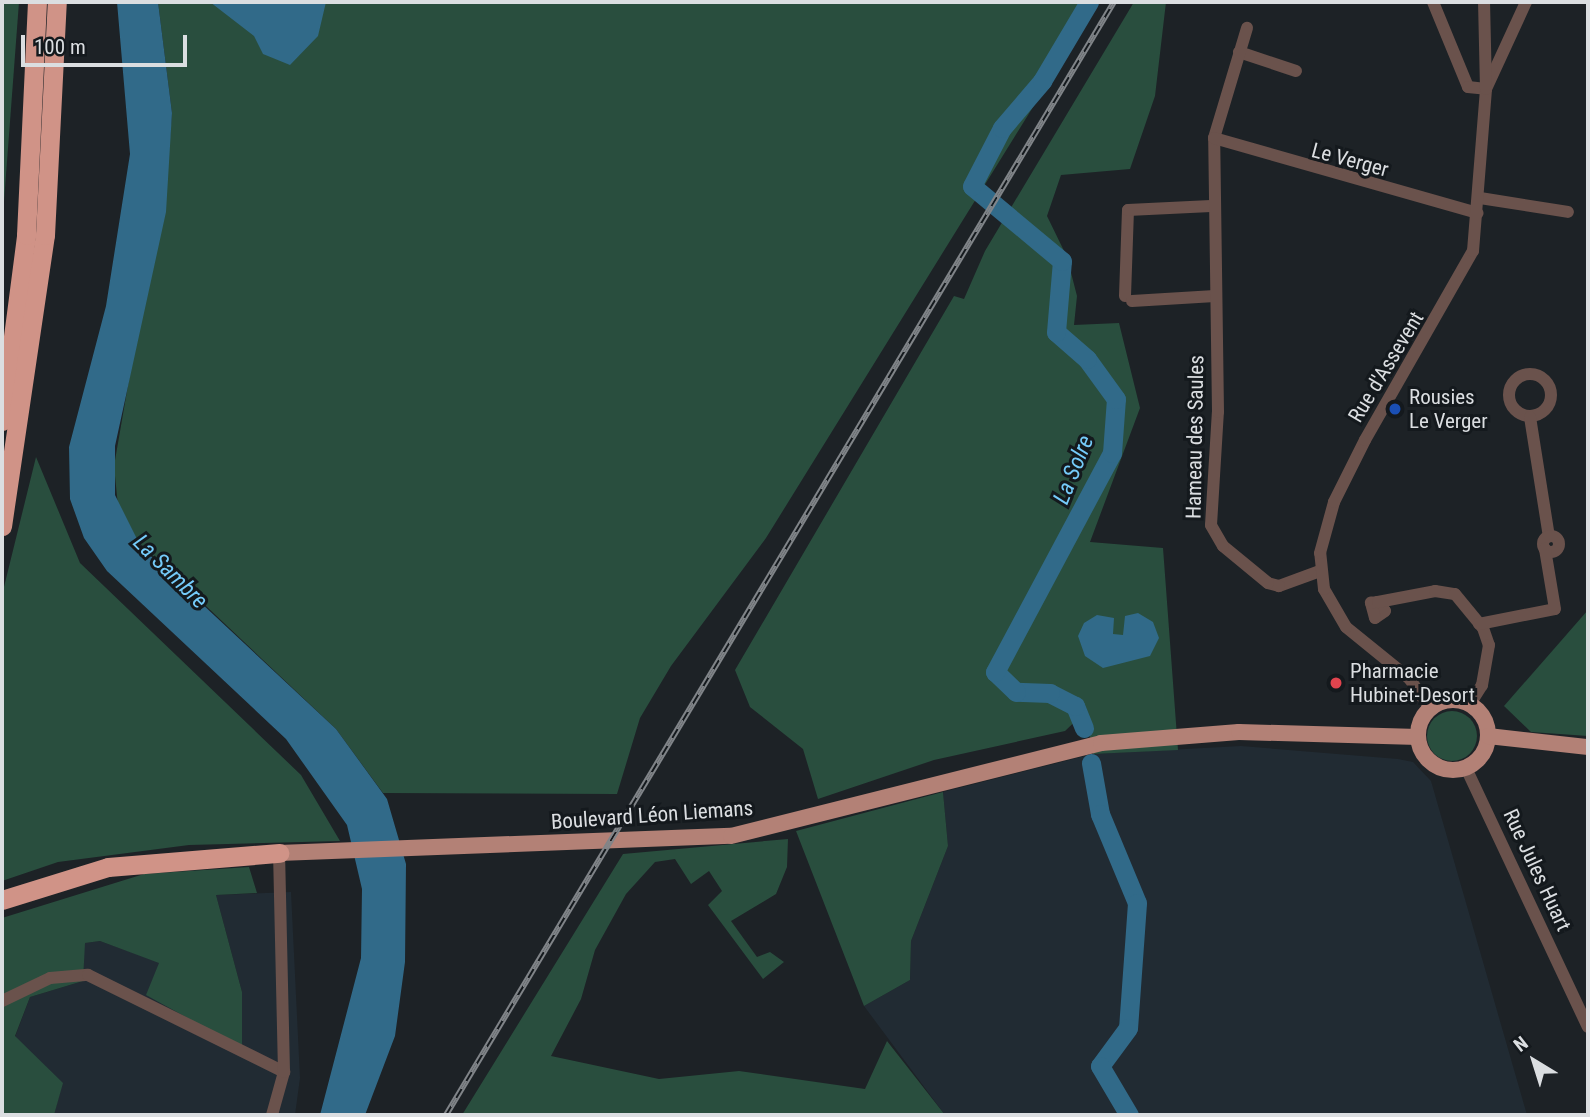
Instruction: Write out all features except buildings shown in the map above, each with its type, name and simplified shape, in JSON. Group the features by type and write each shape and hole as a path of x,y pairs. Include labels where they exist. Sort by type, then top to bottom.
{"highway":[{"path":"2,421 26,235 37,2"},
{"path":"2,526 45,235 57,2"},
{"name":"Boulevard Léon Liemans","path":"2,900 88,872 177,857 279,853"}],"main road":[{"path":"1451,700 1470,704 1484,718 1488,736 1483,754 1466,768 1433,764 1418,737 1430,708 1451,700"},
{"name":"Boulevard Léon Liemans","path":"279,853 594,843 769,830 993,765 1101,743 1239,732 1418,737"},
{"path":"1488,736 1588,747"}],"street":[{"path":"1433,2 1468,87 1486,89 1527,2"},
{"name":"Rue d'Assevent","path":"1320,571 1334,502 1469,261 1480,198 1486,89 1484,2"},
{"path":"1210,206 1128,210 1128,298 1216,296 1210,206 1214,138 1247,29"},
{"path":"1240,52 1296,71"},
{"name":"Le Verger","path":"1214,138 1478,213"},
{"path":"1480,198 1568,212"},
{"name":"Hameau des Saules","path":"1216,296 1218,412 1211,524 1223,546 1268,583 1279,586 1320,571"},
{"path":"1479,624 1555,609 1530,417"},
{"path":"1320,571 1346,627 1410,679 1430,708"},
{"path":"1378,601 1448,590 1479,624 1487,635 1488,661 1470,704"},
{"name":"Rue Jules Huart","path":"1466,768 1588,1027"},
{"path":"272,1115 284,1072 279,853"},
{"path":"2,1001 50,978 88,975 284,1072"}],"shaded area":[{"path":"1241,746 1398,759 1413,762 1431,781 1527,1115 945,1115 864,1006 910,980 911,941 948,846 943,792 1093,754"},
{"path":"291,892 300,1078 295,1115 54,1115 62,1083 15,1037 30,997 83,981 84,943 100,941 242,992 216,895"}],"green space":[{"path":"2,2 19,2 2,228"},
{"path":"158,2 1098,2 766,538 671,666 640,718 617,794 383,793 336,729 132,536 118,506 114,466 169,149 172,113"},
{"path":"1134,2 1166,2 1155,96 1130,169 1061,175 1047,216 1067,257 1077,296 1074,325 1119,323 1140,408 1090,542 1163,548 1178,750 1093,754 1085,712 1065,731 934,760 818,799 803,749 750,707 735,670 954,296 964,299 985,251"},
{"path":"36,457 80,563 301,775 340,841 189,845 58,862 2,881 2,595"},
{"path":"1588,610 1588,736 1531,732 1504,706"},
{"path":"1452,711 1469,719 1477,736 1469,753 1452,761 1435,753 1427,736 1435,719"},
{"path":"943,792 948,846 911,941 910,980 864,1006 796,831"},
{"path":"788,839 787,867 776,894 731,921 757,957 770,952 784,962 763,979 708,905 722,891 709,871 691,884 675,859 655,862 626,894 595,950 581,999 551,1056 659,1079 739,1071 865,1089 887,1041 945,1115 462,1115 623,854"},
{"path":"249,867 257,893 216,895 242,992 242,1048 146,995 159,963 100,941 85,943 83,981 30,997 15,1036 63,1083 54,1115 2,1115 2,918 144,874"}],"water":[{"path":"117,2 158,2 172,113 166,212 115,446 115,495 141,547 336,729 387,799 406,864 405,962 395,1036 365,1115 320,1115 361,958 362,889 347,825 286,739 107,571 84,538 70,499 69,447 106,306 130,154"},
{"path":"210,2 326,2 318,36 290,65 263,54 254,36"},
{"path":"1138,613 1153,622 1159,638 1150,656 1103,668 1085,656 1078,636 1084,623 1097,615 1114,618 1113,634 1123,635 1125,616"}],"waterway":[{"name":"La Solre","path":"1084,728 1075,706 1050,693 1016,692 995,672 1112,453 1116,399 1087,359 1056,332 1062,261 972,186 1002,128 1042,81 1089,2"},
{"name":"La Solre","path":"1091,763 1100,814 1137,903 1128,1028 1100,1066 1129,1115"}],"railway":[{"path":"446,1115 1114,2"}],"place":[{"name":"Rousies Le Verger","path":"1395,409"},
{"name":"Pharmacie Hubinet-Desort","path":"1336,683"}],"water label":[{"name":"La Sambre","path":"170,572"}]}
